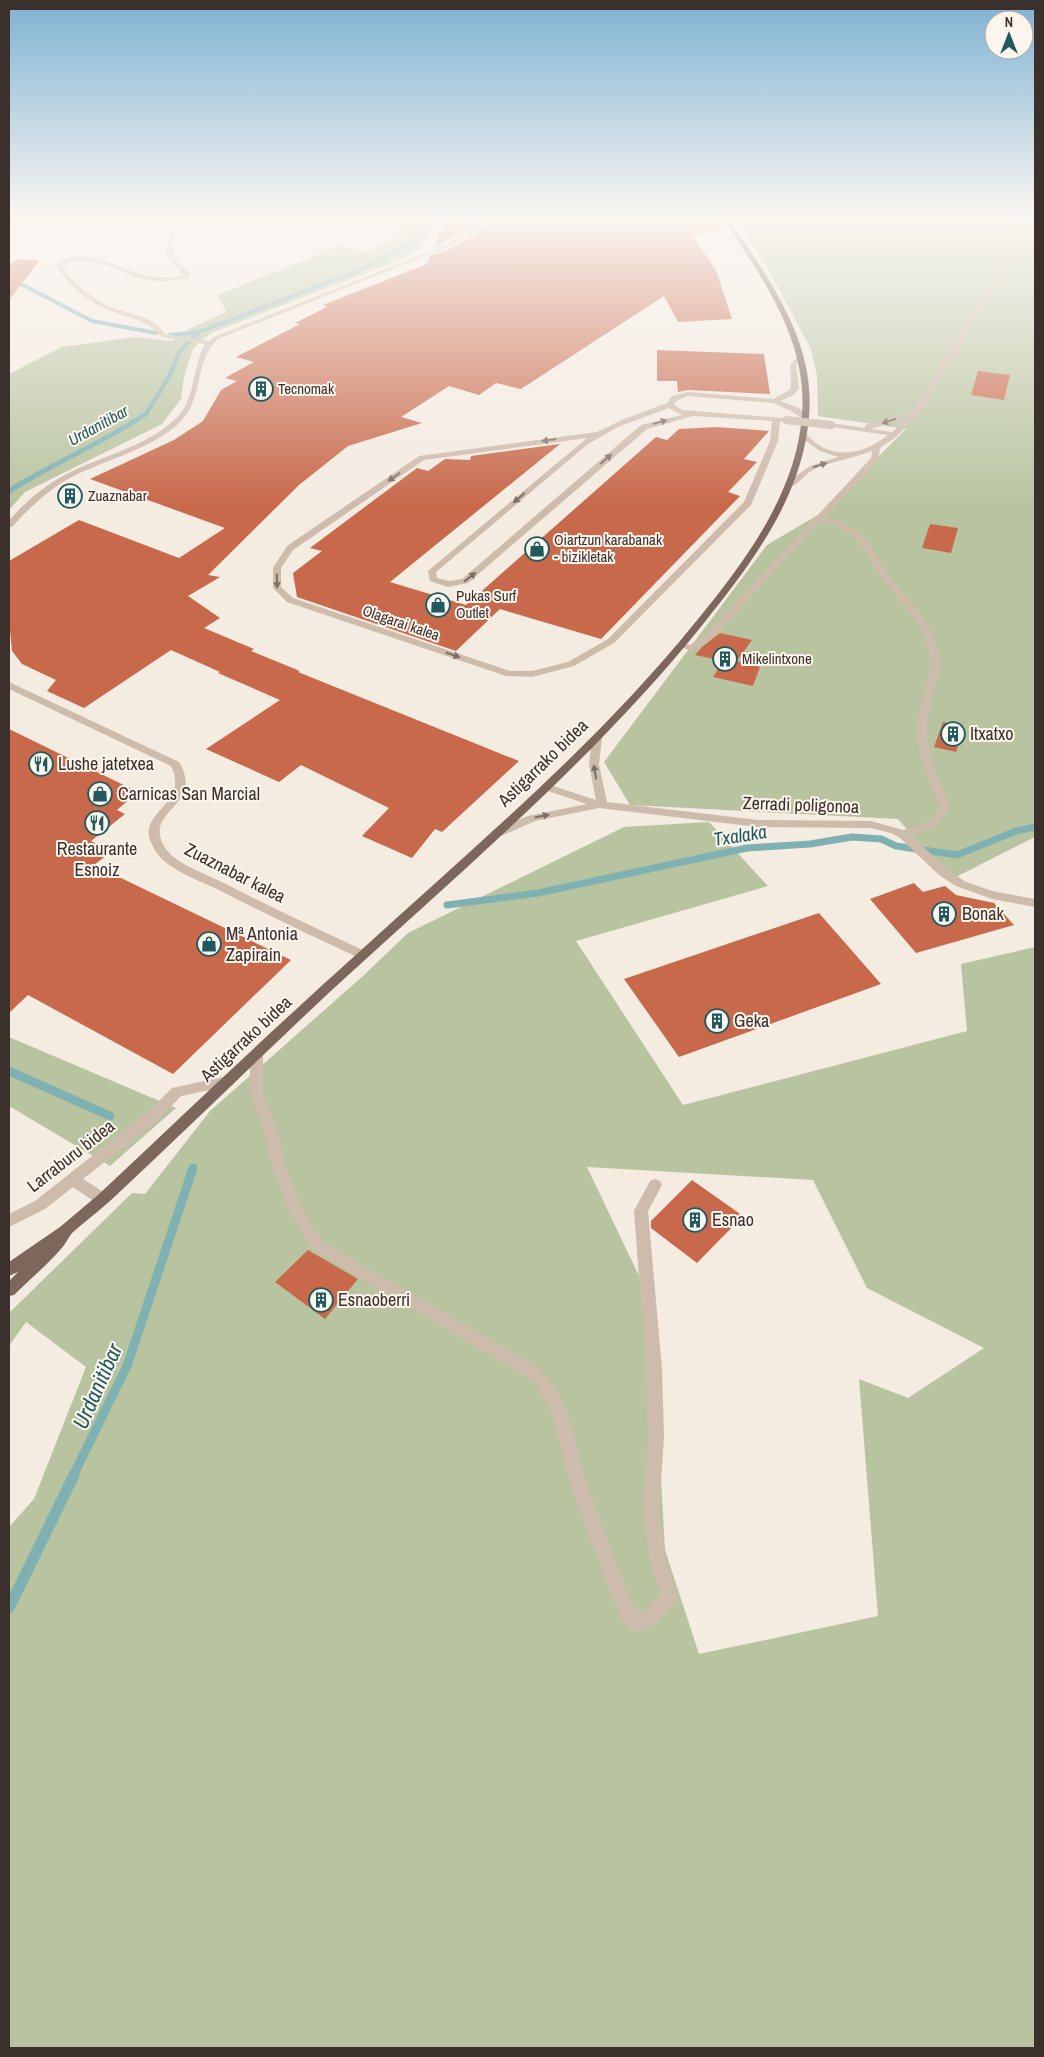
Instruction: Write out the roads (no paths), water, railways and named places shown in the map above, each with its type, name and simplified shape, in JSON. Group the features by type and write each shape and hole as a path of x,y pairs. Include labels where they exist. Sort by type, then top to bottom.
{"main road":[{"name":"Astigarrako bidea","path":"9,1270 65,1231 102,1199 363,955 497,833 597,738 681,646 746,562 779,508 800,452 806,417 807,387 800,355 785,312"},
{"name":"Astigarrako bidea","path":"9,1290 58,1243 65,1231"},
{"path":"9,1296 24,1276"}],"street":[{"path":"117,312 149,323 162,332 163,336 209,343"},
{"path":"9,524 46,489 67,477 155,436 180,418 192,400 203,351 209,343 231,330 277,312"},
{"path":"788,486 814,467 876,446 893,434 915,414 977,312"},
{"path":"774,401 791,393 795,388 794,365 800,355"},
{"name":"Olagarai kalea","path":"693,414 644,427 465,581 448,584 433,579 432,571 584,442 601,432 670,405 675,398 688,394 774,401 794,409 806,417"},
{"path":"670,405 680,412 693,414 786,420 893,434"},
{"path":"864,429 915,414"},
{"name":"Olagarai kalea","path":"601,432 422,458 290,548 277,568 277,588 290,600 509,674 532,674 571,664 611,641 748,503 774,441 776,420"},
{"path":"601,432 622,431 631,438"},
{"path":"803,435 815,447 824,452 857,454"},
{"path":"681,646 692,648 711,635 874,459 876,446"},
{"path":"822,517 860,538 905,600 931,644 934,656 933,676 923,719 922,733 944,807 942,816 934,824 904,834"},
{"name":"Zuaznabar kalea","path":"9,685 168,759 175,764 183,777 180,792 158,818 154,827 154,836 162,854 171,861 265,909 363,955"},
{"path":"497,833 532,818 602,805 594,764 597,738"},
{"name":"Zerradi poligonoa","path":"546,787 565,796 602,805 780,825 855,823 885,827 904,834 917,843 930,860 953,879 1009,899 1035,903"},
{"path":"257,1054 256,1091 270,1128 279,1168 296,1213 318,1246 532,1372 547,1387 562,1419 577,1479 619,1594 635,1622 644,1622 650,1618 669,1596 658,1561 651,1510 656,1437 654,1369 641,1211 655,1185"},
{"name":"Larraburu bidea","path":"9,1221 40,1205 154,1115 177,1092 228,1081"},
{"path":"72,1179 102,1199"}],"waterway":[{"path":"75,312 92,321 156,333"},
{"name":"Urdanitibar","path":"137,420 146,414 169,377 179,352 199,332 251,312"},
{"path":"170,335 198,332"},
{"name":"Urdanitibar","path":"9,491 138,419"},
{"name":"Txalaka","path":"447,905 538,893 747,848 810,844 852,837 881,839 896,846 957,855 1016,831 1035,827"},
{"name":"Urdanitibar","path":"9,1071 110,1116"},
{"name":"Urdanitibar","path":"73,1476 127,1366 193,1168"},
{"name":"Urdanitibar","path":"9,1608 74,1475"}],"place":[{"name":"Tecnomak","path":"261,389"},
{"name":"Zuaznabar","path":"70,496"},
{"name":"Oiartzun karabanak - bizikletak","path":"537,549"},
{"name":"Pukas Surf Outlet","path":"438,605"},
{"name":"Mikelintxone","path":"725,659"},
{"name":"Itxatxo","path":"953,734"},
{"name":"Lushe jatetxea","path":"41,764"},
{"name":"Carnicas San Marcial","path":"100,794"},
{"name":"Restaurante Esnoiz","path":"97,823"},
{"name":"Bonak","path":"944,914"},
{"name":"Mª Antonia Zapirain","path":"209,944"},
{"name":"Geka","path":"717,1021"},
{"name":"Esnao","path":"695,1220"},
{"name":"Esnaoberri","path":"321,1300"}]}
